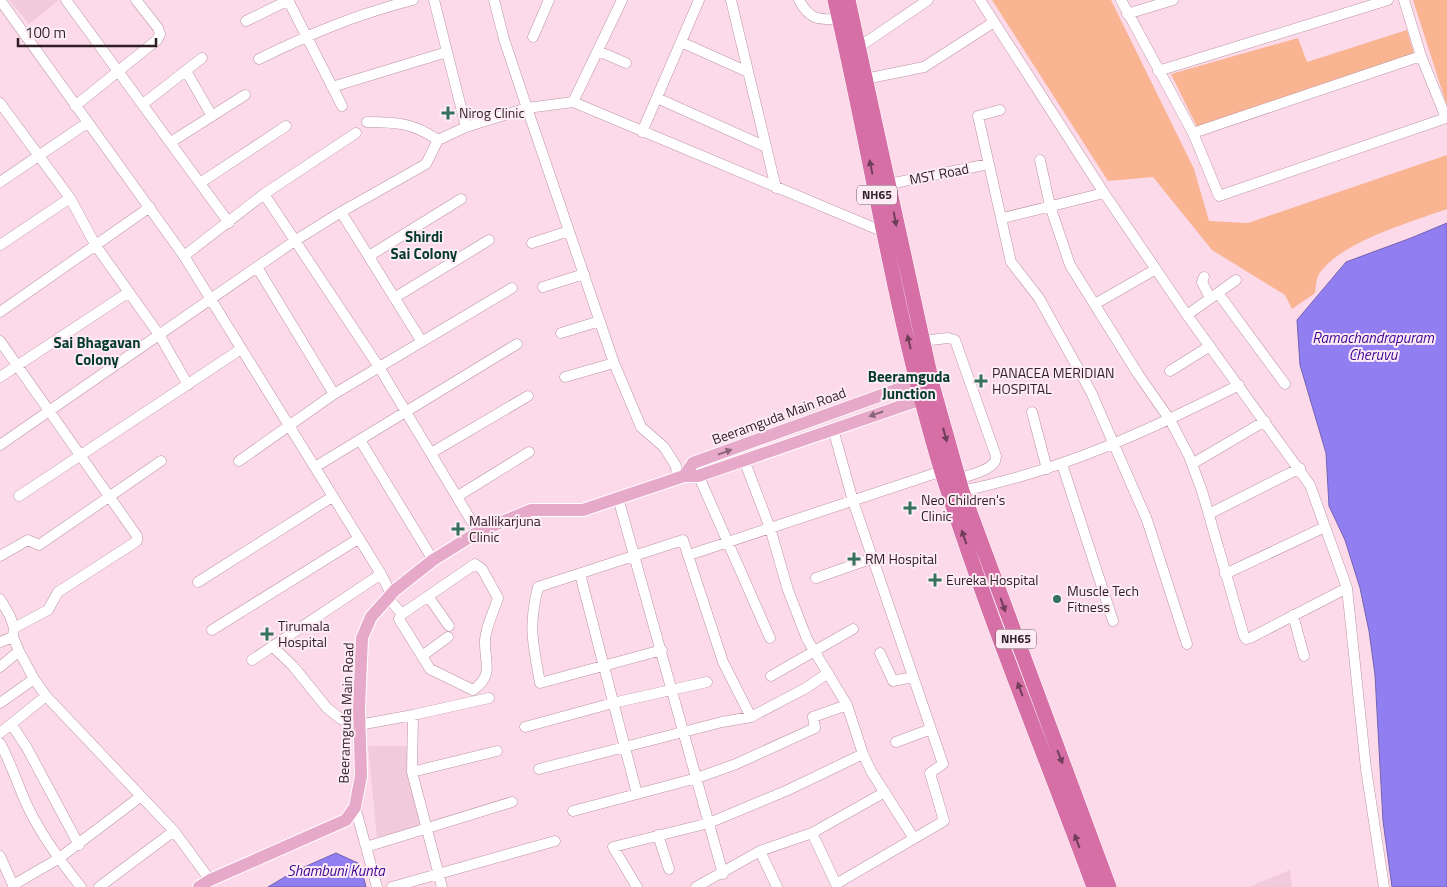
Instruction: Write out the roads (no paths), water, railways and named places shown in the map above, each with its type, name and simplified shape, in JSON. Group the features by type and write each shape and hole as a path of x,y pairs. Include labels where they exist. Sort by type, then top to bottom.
{"highway":[{"name":"NH65","path":"835,0 869,126 884,232 922,399 942,471 1109,887"},
{"name":"NH65","path":"848,0 865,79 864,104"},
{"name":"NH65","path":"869,126 889,184 922,341 960,485 1007,634 1094,887"}],"main road":[{"name":"Beeramguda Main Road","path":"693,463 918,382"},
{"name":"Beeramguda Main Road","path":"355,807 361,776 359,725 362,638 371,617 389,596 433,560 478,532 531,510 583,510 680,477 698,476 922,399"},
{"path":"680,477 693,463"},
{"path":"205,884 346,820 355,807"}],"street":[{"path":"0,0 184,256 381,574 389,596 402,614"},
{"path":"66,0 229,223"},
{"path":"75,106 157,40 160,34 158,28 136,0"},
{"path":"246,21 289,0 342,106"},
{"path":"258,59 306,36 368,11 413,0"},
{"path":"434,0 466,127"},
{"path":"494,0 504,39 614,363 641,427 664,447 676,466 680,477"},
{"path":"533,37 549,0"},
{"path":"573,102 622,0"},
{"path":"642,132 699,0"},
{"path":"731,0 776,188"},
{"path":"799,0 810,16 818,19 840,19"},
{"path":"859,47 928,0"},
{"path":"980,0 1104,193 1187,315 1266,421 1310,485 1347,588 1366,769 1384,887"},
{"path":"1121,0 1126,14 1193,133 1219,196 1446,118 1421,56 1404,0"},
{"path":"1126,14 1173,0"},
{"path":"1158,71 1388,0"},
{"path":"865,79 924,68 994,22"},
{"path":"681,42 748,72"},
{"path":"598,51 626,63"},
{"path":"332,87 447,52"},
{"path":"1193,133 1421,56"},
{"path":"143,104 202,58"},
{"path":"186,71 212,116"},
{"path":"171,142 246,95"},
{"path":"657,98 766,147"},
{"path":"0,445 296,240 426,164 438,140 466,127 527,108 573,102 884,232"},
{"path":"0,103 4,115 39,156 70,198 96,246 160,336 188,385"},
{"path":"1000,110 978,116 1003,218 1011,262 1040,298 1091,392 1147,520 1187,644"},
{"path":"367,122 400,123 421,128 438,140"},
{"path":"0,182 87,123"},
{"path":"200,182 286,126"},
{"path":"184,256 264,194 356,133"},
{"path":"1040,160 1050,206 1070,265 1138,374 1170,420 1192,464 1246,639 1347,588"},
{"name":"MST Road","path":"889,184 989,164"},
{"path":"1003,218 1104,193"},
{"path":"264,194 379,367 478,532"},
{"path":"0,245 70,198"},
{"path":"368,256 460,199"},
{"path":"0,312 150,208"},
{"path":"341,212 422,342"},
{"path":"532,243 569,231"},
{"path":"394,298 489,240"},
{"path":"257,266 334,394"},
{"path":"1095,304 1156,269"},
{"path":"543,287 584,274"},
{"path":"1204,277 1203,287 1214,296 1285,384"},
{"path":"1187,315 1236,280"},
{"path":"239,461 288,424 334,394 512,288"},
{"path":"0,377 129,292"},
{"path":"561,334 600,321"},
{"path":"922,341 948,338 955,340 996,456 992,466 960,485"},
{"path":"0,340 137,536 137,541 58,592 48,610 0,642"},
{"path":"315,467 517,344"},
{"path":"1170,371 1210,346"},
{"path":"19,496 242,350"},
{"path":"565,378 614,363"},
{"path":"960,485 1047,469 1062,464 1114,445 1170,420 1239,385"},
{"path":"432,453 528,396"},
{"path":"1032,412 1047,469"},
{"path":"1192,464 1266,421"},
{"path":"812,833 836,884 913,837 944,821 930,773 942,764 853,501 833,429"},
{"path":"360,440 433,560"},
{"path":"458,496 530,452"},
{"path":"744,460 770,528 788,590 807,639 848,704 863,754 871,771 913,837"},
{"path":"0,556 28,540 40,545 161,461"},
{"path":"693,463 770,638"},
{"path":"1062,464 1113,622"},
{"path":"1208,514 1300,468"},
{"path":"689,555 942,471"},
{"path":"198,582 332,497"},
{"path":"618,498 723,874"},
{"path":"1225,574 1325,527"},
{"path":"212,630 358,539"},
{"path":"662,650 540,683 530,632 538,587 636,557 683,540 723,662 751,717"},
{"path":"816,578 872,558"},
{"path":"475,564 482,569 498,598 485,638 487,672 484,682 473,690 430,669 399,619 402,614 428,596 475,564"},
{"path":"252,660 381,574"},
{"path":"580,574 637,794"},
{"path":"422,656 449,632 428,596"},
{"path":"0,599 10,616 19,651 34,679 46,696 174,831 205,884"},
{"path":"1293,615 1304,656"},
{"path":"772,676 854,628"},
{"path":"272,646 294,666 327,708 341,719 359,725 488,698"},
{"path":"0,667 19,651"},
{"path":"880,653 893,681 913,677"},
{"path":"538,769 751,717 806,688 828,673"},
{"path":"0,703 34,679"},
{"path":"525,727 613,703 707,682"},
{"path":"0,734 46,696"},
{"path":"573,812 697,778 736,764 815,728 813,717 848,704"},
{"path":"414,715 412,772 442,887"},
{"path":"12,725 27,748 79,845"},
{"path":"896,742 931,729"},
{"path":"0,743 11,763 26,804 58,859 81,887"},
{"path":"412,772 497,751"},
{"path":"637,887 613,846 709,823 788,790 863,754"},
{"path":"696,887 723,874 760,852 812,833 885,792"},
{"path":"0,856 13,885 79,845 140,797"},
{"path":"366,848 426,827 512,802"},
{"path":"355,807 377,887"},
{"path":"99,887 174,831"},
{"path":"658,836 669,869"},
{"path":"392,887 555,842"},
{"path":"760,852 777,887"}],"water":[{"name":"Ramachandrapuram Cheruvu","path":"1447,223 1447,887 1392,887 1383,821 1375,675 1369,631 1360,588 1345,540 1329,506 1326,453 1300,365 1297,320 1346,262"},
{"name":"Shambuni Kunta","path":"336,853 360,864 366,887 268,887 293,872"}],"place":[{"name":"Nirog Clinic","path":"448,113"},
{"name":"PANACEA MERIDIAN HOSPITAL","path":"981,381"},
{"name":"Neo Children's Clinic","path":"910,508"},
{"name":"Mallikarjuna Clinic","path":"458,529"},
{"name":"RM Hospital","path":"854,559"},
{"name":"Eureka Hospital","path":"935,580"},
{"name":"Muscle Tech Fitness","path":"1057,599"},
{"name":"Tirumala Hospital","path":"267,634"}],"district":[{"name":"Shirdi Sai Colony","path":"424,246"},
{"name":"Sai Bhagavan Colony","path":"97,352"},
{"name":"Beeramguda Junction","path":"909,386"}]}
